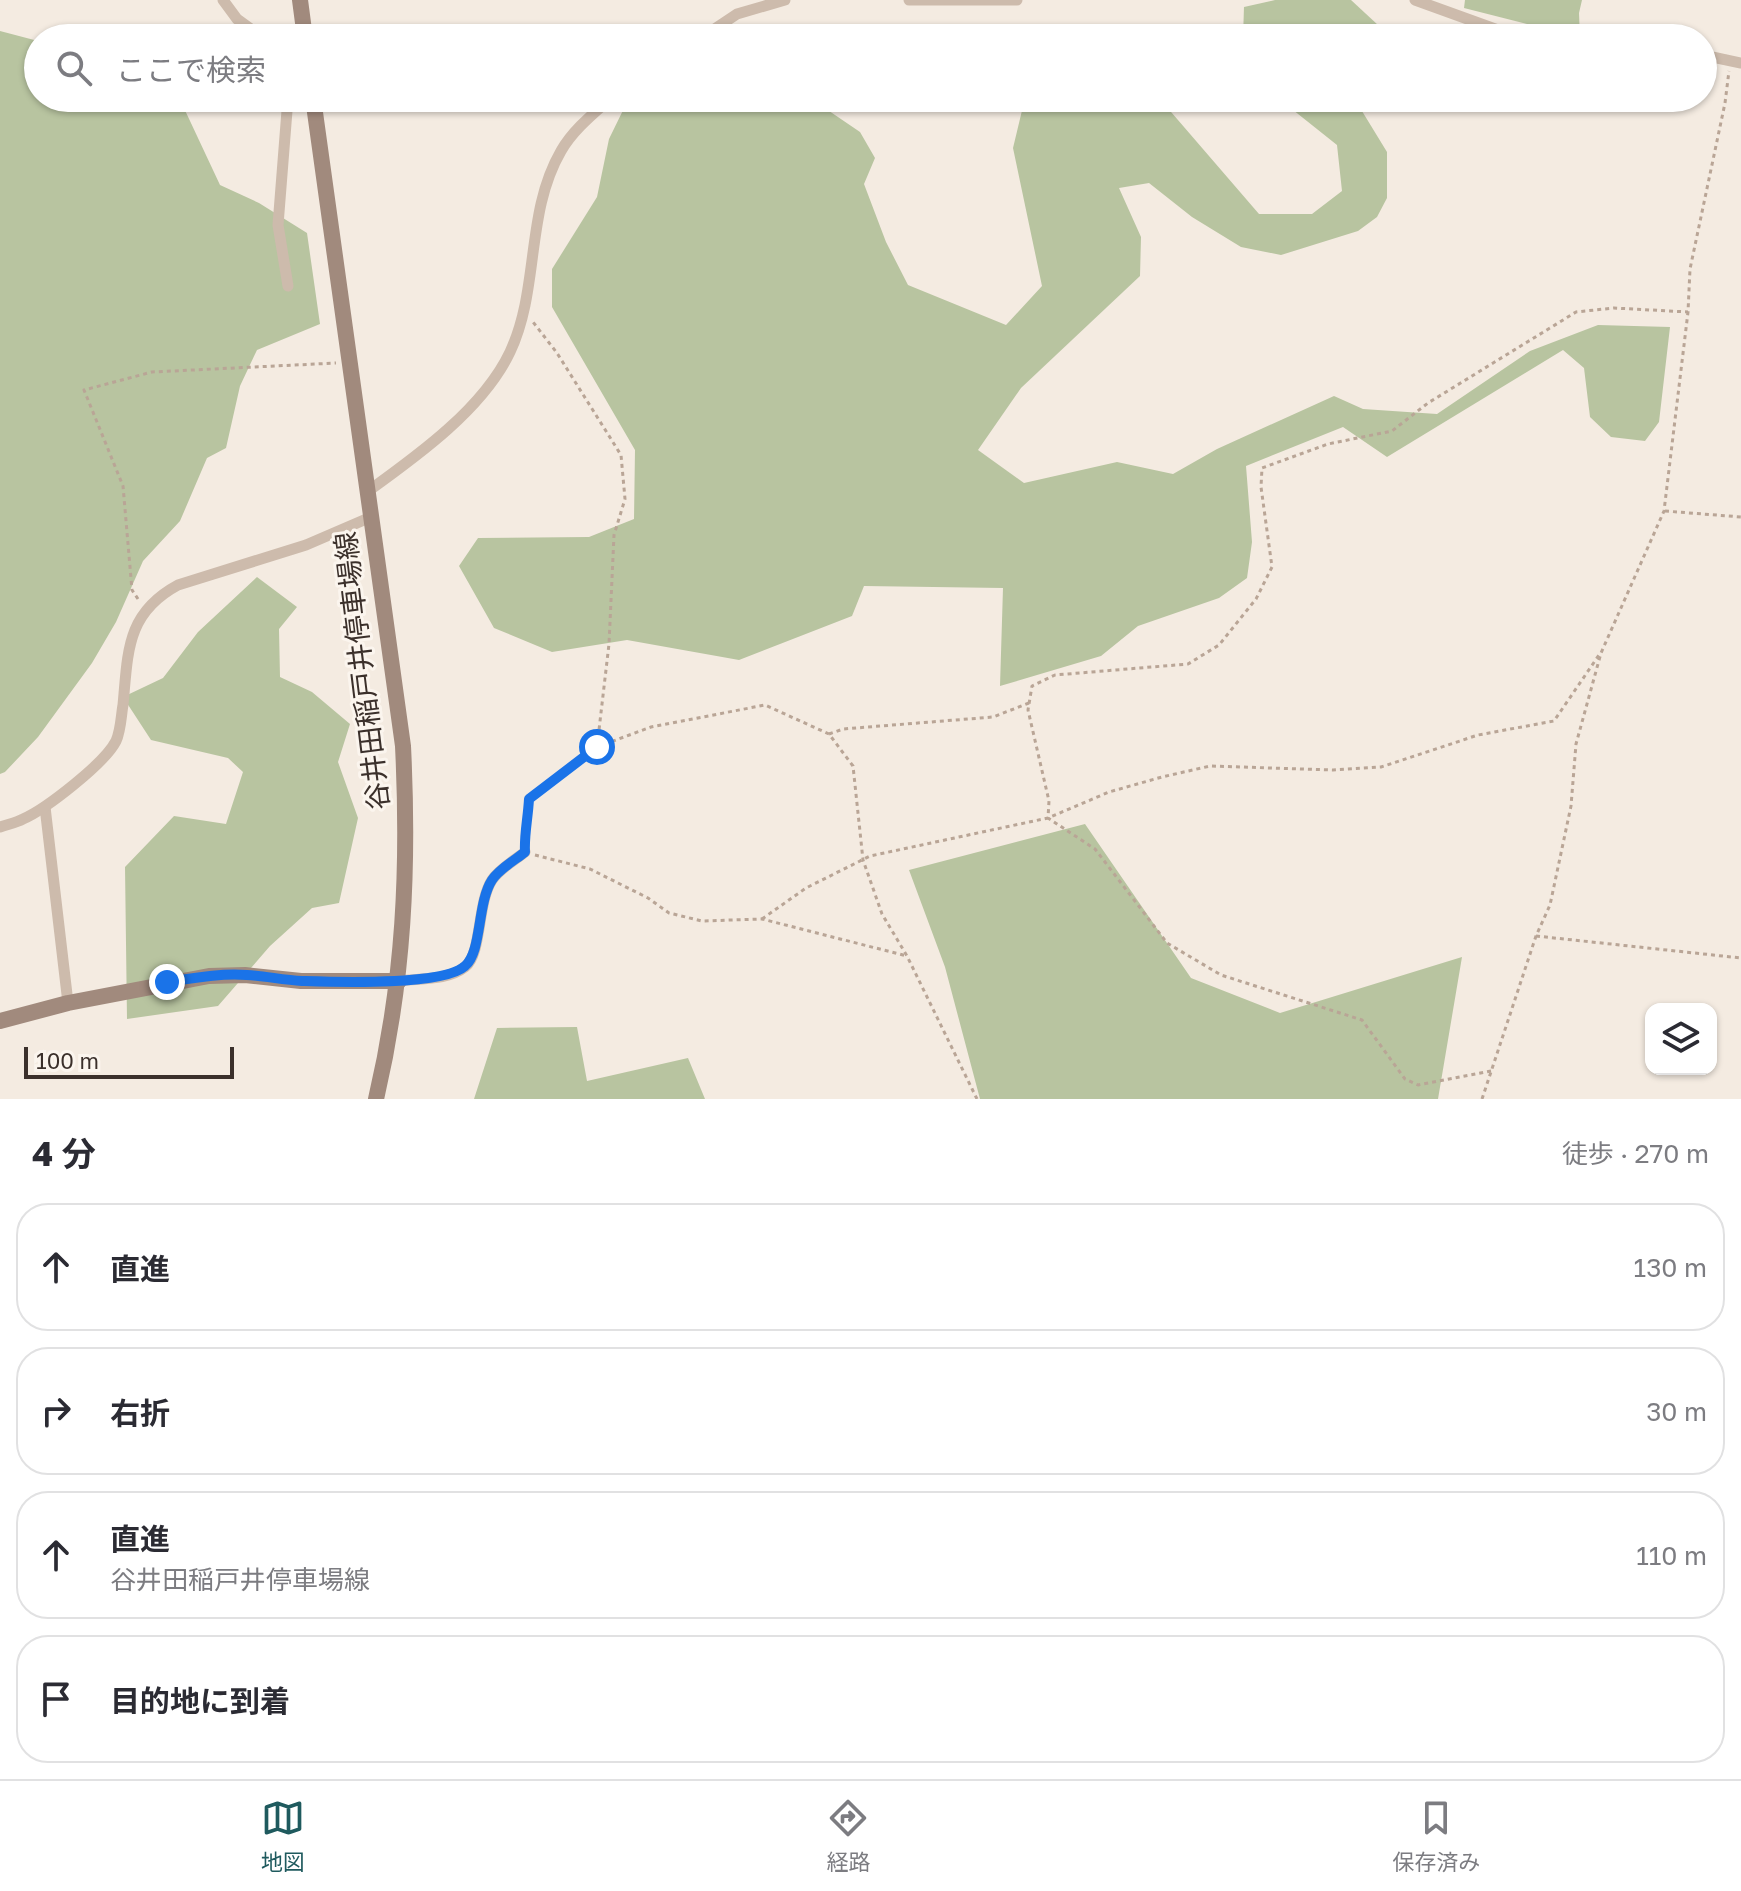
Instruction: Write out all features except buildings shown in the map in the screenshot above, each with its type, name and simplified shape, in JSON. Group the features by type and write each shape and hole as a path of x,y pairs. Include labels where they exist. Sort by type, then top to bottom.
{"main road":[{"path":"300,0 303,24"},
{"name":"谷井田稲戸井停車場線","path":"315,112 403,746 406,889 399,981 376,1099"},
{"path":"0,1021 68,1003 209,976 245,975 301,981 399,981"}],"street":[{"path":"223,0 244,24"},
{"path":"722,24 737,14 785,0"},
{"path":"909,0 1017,0"},
{"path":"1415,0 1481,24"},
{"path":"287,112 278,225 288,286"},
{"path":"367,492 458,419 490,385 510,352 525,313 541,202 551,171 570,139 597,112"},
{"path":"0,827 45,807 109,752 120,727 129,647 145,609 159,595 178,585 306,545 371,517"},
{"path":"45,807 68,1003"},
{"path":"399,981 446,976 465,967 476,947 478,924 493,878 525,852"}],"path":[{"path":"1482,1099 1536,936 1550,905 1571,806 1576,744 1601,653 1664,511 1688,312 1690,269 1736,61"},
{"path":"1048,818 1049,801 1028,710 1032,686 1055,675 1188,664 1219,645 1256,599 1272,567 1261,487 1262,468 1328,444 1392,431 1428,403 1576,312 1614,308 1688,312"},
{"path":"525,313 557,353 621,455 625,499 614,535 609,644 597,747"},
{"path":"145,609 132,590 123,486 84,390 152,372 349,363"},
{"path":"1664,511 1741,517"},
{"path":"762,919 806,888 870,856 1048,818 1109,792 1210,766 1333,770 1381,767 1478,735 1554,721 1601,653"},
{"path":"829,734 843,729 993,717 1029,703"},
{"path":"907,956 762,919 702,921 669,913 648,898 590,869 525,852 529,799 597,747 651,727 765,705 829,734 853,766 863,860 882,914 907,956 977,1099"},
{"path":"1048,818 1095,849 1167,943 1221,975 1362,1020 1405,1079 1418,1085 1491,1071"},
{"path":"1536,936 1741,958"}],"green space":[{"path":"1275,0 1351,0 1377,24 1243,24 1244,7"},
{"path":"1465,0 1582,0 1579,24 1527,24 1464,8"},
{"path":"0,31 24,37 24,112 186,112 220,185 259,203 307,233 320,324 257,350 240,386 226,448 207,458 180,521 143,561 116,622 92,663 38,737 0,774"},
{"path":"622,112 831,112 860,132 875,158 864,184 886,242 908,285 1006,325 1042,286 1013,148 1022,112 1171,112 1259,214 1312,214 1342,191 1337,145 1296,112 1363,112 1387,152 1387,198 1377,217 1358,231 1281,255 1241,247 1192,217 1149,183 1119,188 1141,237 1140,276 1021,388 978,450 1024,483 1117,462 1173,474 1217,449 1334,396 1363,409 1437,414 1530,351 1598,325 1670,327 1659,422 1645,441 1611,437 1590,417 1584,368 1563,350 1387,457 1343,427 1246,466 1252,542 1247,578 1219,598 1138,626 1101,656 1000,686 1003,588 864,586 852,616 739,660 627,640 552,652 494,628 459,566 478,538 589,537 634,519 635,450 552,307 552,269 597,197 609,139"},
{"path":"257,577 297,607 279,629 280,677 312,692 350,724 338,762 358,818 339,903 312,908 270,946 218,1006 127,1019 125,867 174,816 226,824 243,772 228,758 151,740 123,697 163,678 198,632"},
{"path":"1085,824 1191,978 1280,1013 1462,957 1438,1099 980,1099 945,967 909,870"},
{"path":"577,1027 587,1081 688,1058 705,1099 474,1099 497,1028"}],"route":[{"path":"167,982 245,975 301,981 399,981 446,976 465,967 476,947 483,901 493,878 525,852 529,799 597,747"}]}
